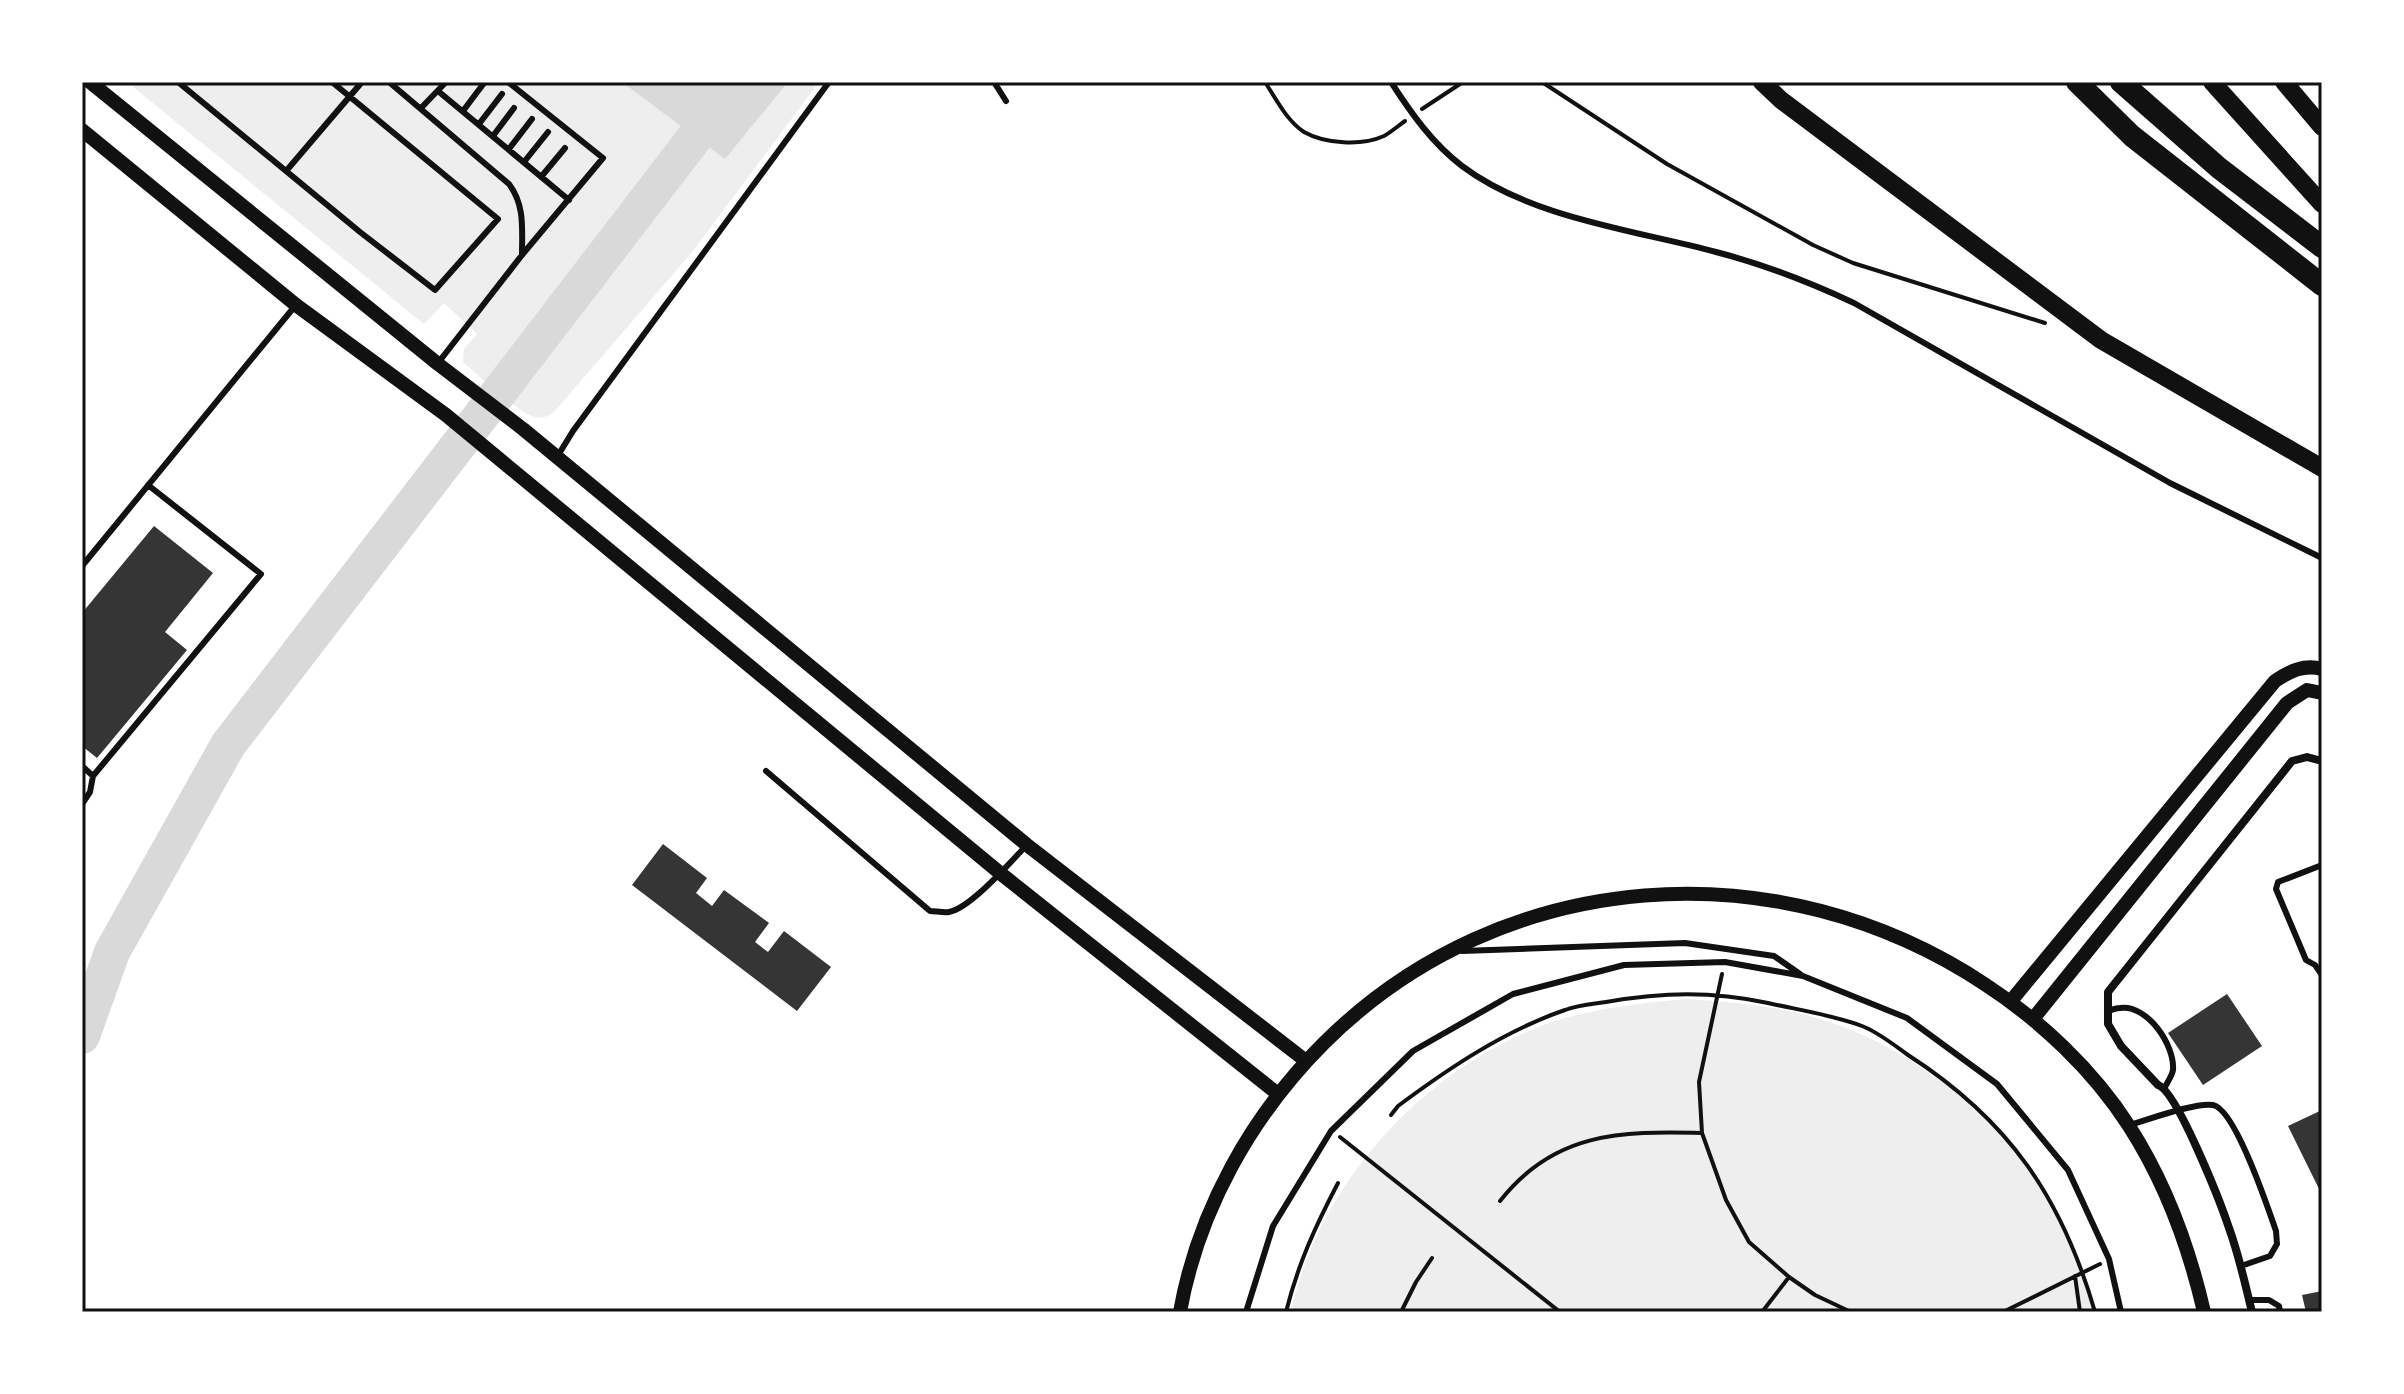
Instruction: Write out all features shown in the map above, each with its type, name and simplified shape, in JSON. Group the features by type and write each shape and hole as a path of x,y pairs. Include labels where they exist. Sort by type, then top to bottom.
{"highway":[{"path":"2077,82 2132,136 2322,285"},
{"path":"2121,82 2219,168 2322,247"}],"main road":[{"path":"1762,82 1793,110 2101,340 2322,468"},
{"path":"2212,82 2322,204"},
{"path":"2284,82 2322,127"}],"street":[{"path":"90,82 438,364 523,429 1027,845 1306,1061"},
{"path":"82,130 296,305 446,415 1000,873 1278,1094"},
{"path":"2033,1019 2287,703 2314,692 2306,666"},
{"path":"2011,1001 2275,681 2306,666 2322,669"},
{"path":"2252,1312 2230,1228 2180,1111 2165,1087 2158,1085 2121,1046 2108,1024 2108,992 2292,761 2307,757 2322,761"},
{"path":"1180,1312 1185,1285 1207,1217 1238,1153 1278,1094 1338,1029 1411,974 1450,951 1518,922 1590,902 1664,893 1738,895 1811,907 1882,928 1949,960 2011,1001 2070,1054 2128,1125 2178,1223 2204,1312"}],"lane":[{"path":"178,82 435,290 498,219 332,82"},
{"path":"287,170 362,82"},
{"path":"389,82 509,184 518,197 522,217 522,255"},
{"path":"421,108 446,82"},
{"path":"438,364 522,255 603,158 508,82"},
{"path":"557,457 829,82"},
{"path":"994,82 1006,101"},
{"path":"1391,82 1431,137 1460,165 1490,185 1579,218 1718,252 1818,286 1920,339 2170,483 2322,558"},
{"path":"463,111 484,83"},
{"path":"438,91 569,200"},
{"path":"479,124 502,94"},
{"path":"493,136 514,108"},
{"path":"509,149 532,119"},
{"path":"524,162 548,132"},
{"path":"541,177 565,148"},
{"path":"82,566 296,305"},
{"path":"82,804 90,792 93,776 261,574 148,485"},
{"path":"82,766 93,776"},
{"path":"766,771 930,911 949,912 965,904 1027,845"},
{"path":"2322,865 2276,885 2286,917 2322,975"},
{"path":"1450,951 1685,943 1774,956 1803,976"},
{"path":"1246,1312 1273,1226 1331,1131 1413,1051 1513,994 1624,965 1725,962 1803,976 1907,1018 1997,1084 2068,1170 2109,1259 2121,1312"},
{"path":"2107,1012 2122,1007 2142,1014 2156,1027 2172,1058 2173,1073 2165,1087"},
{"path":"2128,1125 2213,1105 2224,1111 2245,1148 2276,1231 2277,1244 2270,1256 2241,1266"},
{"path":"2249,1300 2269,1300 2279,1306 2280,1312"}],"path":[{"path":"1265,82 1284,112 1304,131 1330,141 1358,142 1384,136 1463,82"},
{"path":"1542,82 1667,164 1813,245 1853,263 2057,327"},
{"path":"1725,962 1699,1082 1702,1133 1726,1200 1749,1242 1815,1295 1851,1312"},
{"path":"1391,1115 1398,1106 1452,1065 1529,1024 1567,1009 1647,995 1717,994 1864,1027 1941,1076 1985,1115 2046,1192 2064,1223 2084,1272 2095,1312"},
{"path":"1331,1131 1560,1312"},
{"path":"1500,1201 1515,1181 1552,1153 1606,1135 1702,1133"},
{"path":"1286,1312 1295,1273 1307,1243 1338,1183"},
{"path":"1401,1312 1432,1258"},
{"path":"2003,1312 2109,1259"},
{"path":"2075,1276 2080,1312"},
{"path":"1762,1312 1789,1277"}],"shaded area":[{"path":"127,82 819,82 693,251 554,412 541,418 520,409 463,362 464,349 477,334 444,303 424,324"},
{"path":"622,82 788,82 725,159"},
{"path":"1685,999 1776,1009 1843,1027 1878,1042 1945,1084 2002,1137 2048,1199 2074,1254 2094,1312 1290,1312 1317,1235 1350,1178 1400,1118 1430,1092 1461,1068 1529,1031 1595,1011"}],"building":[{"path":"154,526 213,573 165,632 187,650 97,758 82,746 82,613"},
{"path":"663,844 707,878 696,893 712,906 724,890 769,923 755,942 768,952 784,931 831,967 797,1011 632,885"},
{"path":"2227,994 2262,1046 2203,1085 2168,1033"},
{"path":"2322,1110 2322,1195 2288,1126"},
{"path":"2322,1291 2322,1312 2306,1312 2302,1295"}],"waterway":[{"path":"82,1036 112,952 228,745 695,137"}]}
